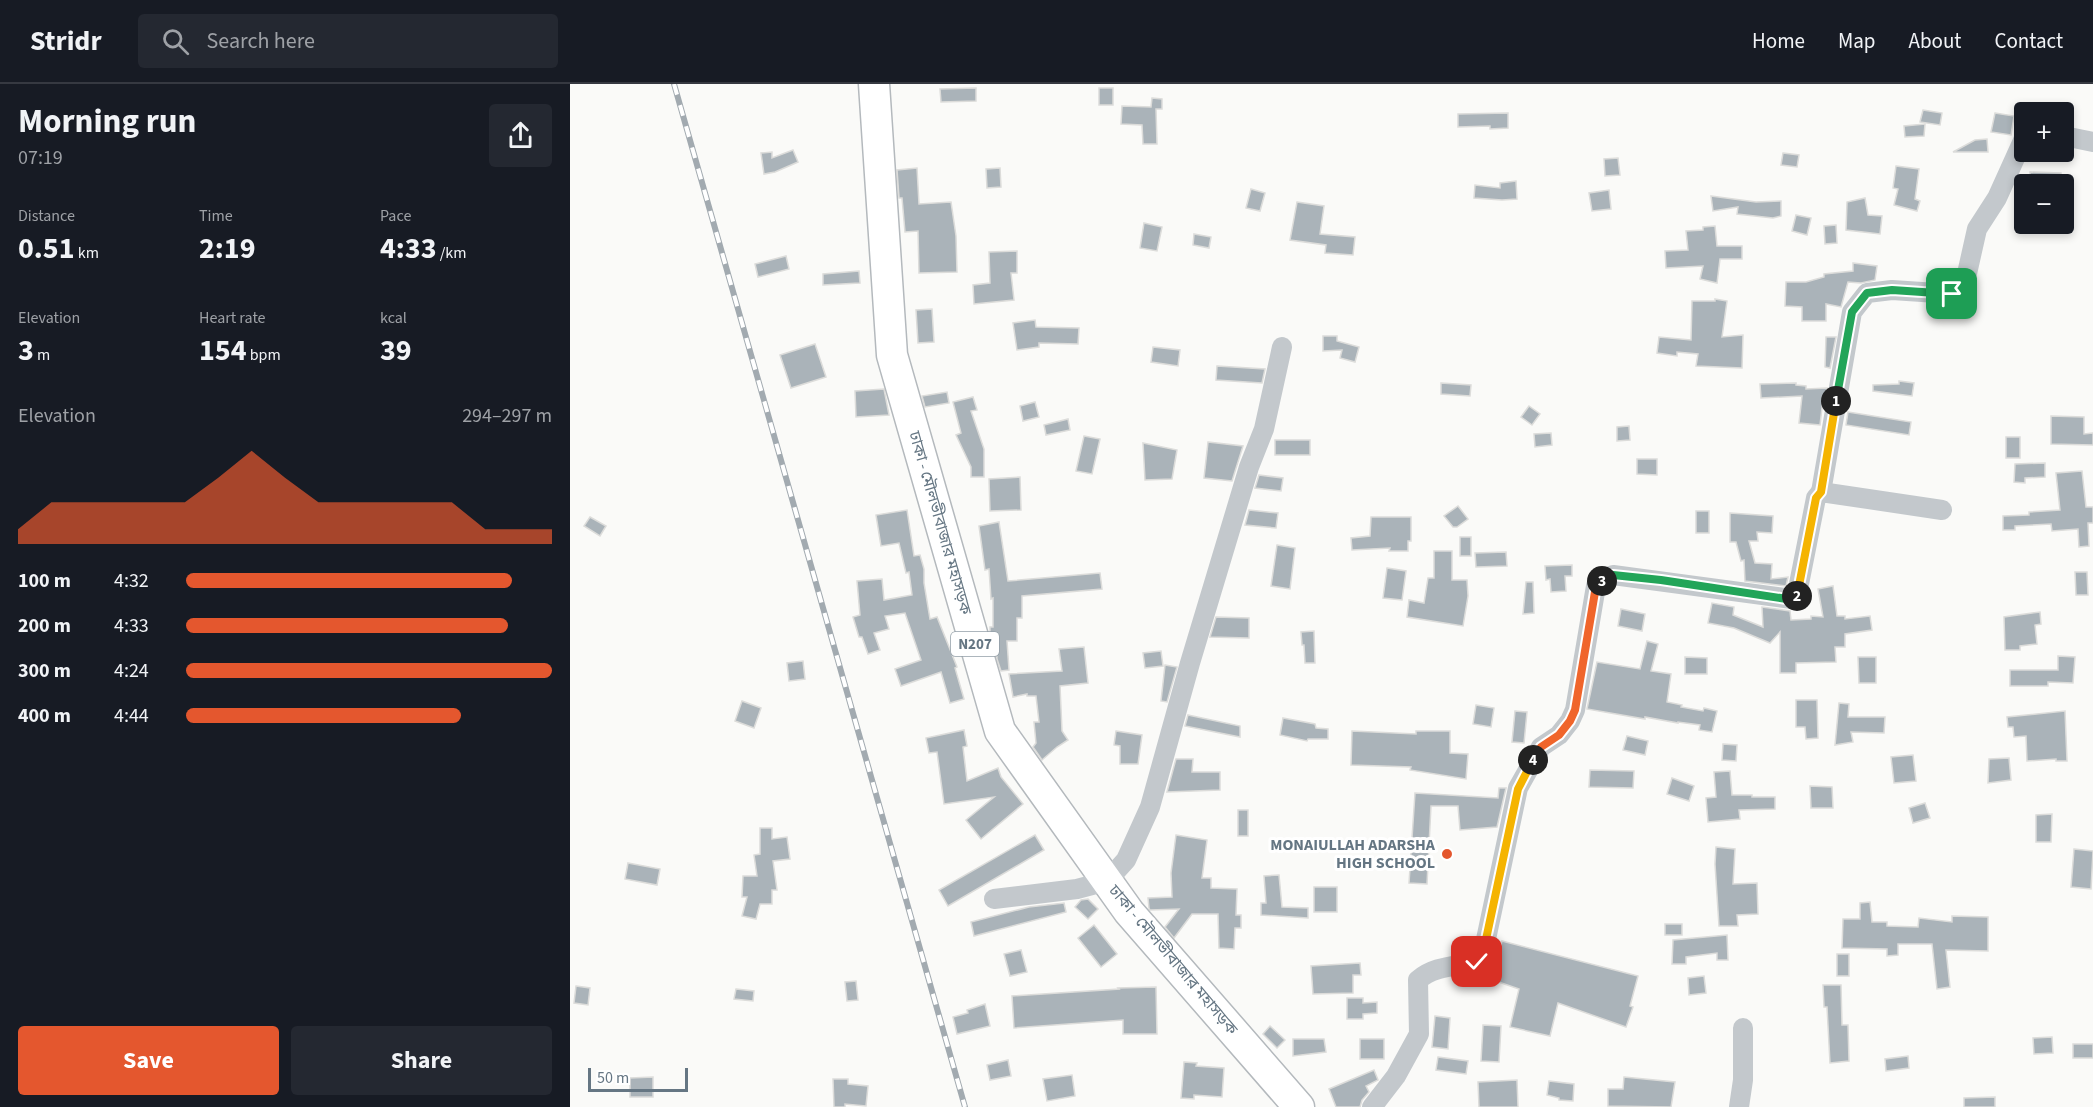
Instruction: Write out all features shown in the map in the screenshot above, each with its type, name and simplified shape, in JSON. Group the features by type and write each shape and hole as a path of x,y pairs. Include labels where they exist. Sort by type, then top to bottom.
{"highway":[{"name":"ঢাকা - মৌলভীবাজার মহাসড়ক","path":"874,84 892,355 1000,731 1129,912 1299,1107"}],"street":[{"path":"2074,138 2093,142"},
{"path":"1372,1107 1396,1076 1419,1034 1418,980 1427,972 1440,968 1477,962 1485,944 1518,789 1541,747 1559,735 1575,710 1596,586 1613,575 1792,599 1796,597 1816,498 1821,492 1852,312 1867,293 1892,290 1952,294 1964,287 1977,229 1997,198 2014,160"},
{"path":"994,899 1077,889 1107,881 1126,860 1150,807 1193,652 1249,467 1264,429 1282,347"},
{"path":"1821,492 1942,510"},
{"path":"1739,1107 1743,1080 1743,1028"}],"building":[{"path":"976,88 976,101 941,102 940,89"},
{"path":"1099,88 1113,88 1113,105 1099,105"},
{"path":"1152,98 1162,99 1162,109 1156,109 1157,144 1143,144 1142,125 1121,124 1122,106 1151,107"},
{"path":"1923,110 1942,113 1940,125 1920,122"},
{"path":"1508,113 1508,128 1458,127 1458,114"},
{"path":"1995,113 2014,116 2011,135 1991,132"},
{"path":"1925,124 1924,136 1905,137 1904,126"},
{"path":"1987,139 1988,152 1953,152 1975,140"},
{"path":"793,150 798,162 764,174 761,153 772,152 772,158"},
{"path":"1783,153 1799,155 1797,167 1781,165"},
{"path":"1618,158 1620,175 1605,176 1604,159"},
{"path":"1896,166 1919,169 1915,199 1920,201 1917,211 1894,205 1898,189 1893,188"},
{"path":"917,168 919,204 951,202 956,236 957,272 919,273 918,231 905,232 897,170"},
{"path":"1000,168 1001,187 987,188 986,169"},
{"path":"2030,172 2061,174 2030,174"},
{"path":"1516,181 1517,199 1474,198 1475,185 1500,188 1500,183"},
{"path":"1251,189 1265,193 1260,211 1246,208"},
{"path":"1609,190 1611,209 1592,211 1589,193"},
{"path":"1711,196 1756,202 1781,201 1781,216 1773,218 1737,214 1738,207 1713,211"},
{"path":"1865,198 1868,215 1882,216 1880,234 1846,230 1847,202"},
{"path":"1297,202 1324,206 1320,234 1355,237 1353,255 1325,253 1326,245 1290,240"},
{"path":"1796,215 1811,218 1807,235 1792,231"},
{"path":"1144,223 1162,227 1157,251 1140,248"},
{"path":"1836,225 1837,243 1825,244 1824,226"},
{"path":"1715,226 1717,246 1742,246 1742,259 1720,259 1717,283 1700,279 1703,266 1666,268 1665,251 1688,250 1686,231 1703,230 1703,227"},
{"path":"1194,234 1211,237 1209,248 1193,245"},
{"path":"1017,251 1017,273 1011,273 1014,300 974,304 973,285 990,283 989,252"},
{"path":"786,256 789,269 758,277 755,264"},
{"path":"1853,263 1877,266 1875,280 1861,283 1848,282 1841,307 1826,304 1826,321 1802,321 1802,307 1785,306 1786,282 1806,282 1824,277 1824,274 1853,271"},
{"path":"859,271 860,283 823,285 823,274"},
{"path":"1715,299 1727,301 1722,337 1743,335 1742,368 1696,366 1698,354 1677,352 1677,356 1657,353 1659,337 1691,340 1692,301 1715,301"},
{"path":"932,309 934,342 918,343 916,310"},
{"path":"1035,320 1036,327 1079,328 1078,344 1039,343 1039,347 1017,350 1013,323"},
{"path":"1323,336 1337,336 1337,341 1359,347 1355,362 1340,358 1342,350 1323,351"},
{"path":"1826,337 1836,337 1830,368 1825,367"},
{"path":"815,344 826,377 791,388 780,355"},
{"path":"1153,347 1180,350 1178,366 1151,362"},
{"path":"1217,366 1265,369 1262,383 1216,380"},
{"path":"1899,381 1914,383 1912,396 1873,391 1873,385 1899,384"},
{"path":"1441,383 1471,385 1470,396 1441,394"},
{"path":"1796,383 1796,385 1806,386 1806,389 1827,388 1825,399 1823,399 1820,425 1799,423 1802,396 1761,398 1760,384"},
{"path":"884,389 889,415 856,417 855,391"},
{"path":"947,392 949,403 925,407 922,396"},
{"path":"973,397 977,410 971,411 984,449 984,477 971,477 971,467 956,435 961,433 953,402"},
{"path":"1035,402 1039,417 1023,421 1020,406"},
{"path":"1529,406 1540,414 1532,425 1521,417"},
{"path":"1848,412 1911,422 1909,435 1846,425"},
{"path":"2051,416 2084,417 2084,434 2093,433 2093,445 2051,444"},
{"path":"1068,419 1070,430 1046,435 1044,425"},
{"path":"1629,426 1630,440 1617,441 1617,427"},
{"path":"1551,433 1552,445 1535,447 1534,434"},
{"path":"1084,436 1100,439 1092,474 1076,471"},
{"path":"2006,437 2020,437 2020,458 2006,458"},
{"path":"1275,440 1310,440 1310,455 1275,455"},
{"path":"1208,442 1243,446 1232,481 1204,478"},
{"path":"1143,443 1177,450 1172,479 1145,480"},
{"path":"1637,459 1657,459 1657,475 1637,474"},
{"path":"2045,463 2045,477 2025,478 2025,483 2014,482 2015,464"},
{"path":"2082,471 2086,507 2093,507 2093,523 2088,523 2089,546 2079,547 2078,529 2052,531 2051,524 2015,526 2015,530 2003,530 2003,516 2060,510 2056,473"},
{"path":"1259,475 1283,478 1281,491 1255,488"},
{"path":"1020,477 1021,510 990,511 989,479"},
{"path":"1458,506 1468,519 1457,527 1453,527 1444,516"},
{"path":"907,510 914,556 920,555 924,569 930,619 937,617 957,667 955,668 964,699 950,703 941,672 901,686 895,669 921,660 905,613 885,616 889,629 874,633 880,650 868,654 862,637 859,637 853,617 860,615 857,581 882,579 884,600 912,595 909,572 906,573 899,543 881,546 876,515"},
{"path":"1249,510 1278,513 1276,528 1245,525"},
{"path":"1696,511 1709,511 1709,533 1696,533"},
{"path":"1730,513 1773,516 1772,533 1757,532 1758,541 1749,541 1755,563 1772,564 1771,579 1788,577 1786,586 1745,581 1744,560 1741,561 1736,542 1730,542"},
{"path":"590,517 606,526 600,536 584,526"},
{"path":"1371,517 1411,517 1411,541 1408,541 1408,551 1389,551 1390,548 1352,550 1351,538 1370,536"},
{"path":"999,522 1008,581 1100,573 1102,589 1022,596 1022,618 1017,618 1017,641 1007,641 1009,670 1001,671 997,659 996,641 992,641 990,635 990,627 993,627 993,598 991,599 989,569 985,570 979,526"},
{"path":"1460,537 1471,537 1471,556 1460,556"},
{"path":"1277,545 1295,548 1290,589 1271,586"},
{"path":"1434,551 1452,551 1452,580 1467,580 1468,596 1463,626 1407,617 1409,600 1424,603 1428,578 1434,578"},
{"path":"1506,552 1507,566 1476,567 1475,553"},
{"path":"1572,565 1572,576 1565,576 1566,591 1551,592 1550,579 1546,580 1545,566"},
{"path":"1387,568 1406,571 1402,600 1383,598"},
{"path":"2075,572 2087,572 2088,595 2076,595"},
{"path":"1526,582 1533,582 1534,613 1523,614"},
{"path":"1833,586 1837,616 1845,616 1845,619 1870,616 1872,630 1845,634 1845,647 1835,647 1836,662 1796,663 1796,673 1780,673 1780,632 1770,643 1734,628 1708,623 1712,603 1734,607 1733,615 1763,627 1762,607 1790,611 1791,620 1811,619 1811,616 1823,617 1818,589"},
{"path":"1621,609 1645,614 1642,631 1618,626"},
{"path":"2040,612 2041,624 2035,625 2037,644 2020,646 2020,650 2005,650 2004,617"},
{"path":"1216,617 1249,618 1249,638 1210,637"},
{"path":"1314,631 1315,663 1305,663 1301,632"},
{"path":"1647,641 1658,644 1651,671 1671,674 1667,702 1703,711 1704,708 1717,711 1712,732 1699,730 1700,725 1587,709 1597,662 1640,669"},
{"path":"1084,647 1088,683 1060,686 1062,731 1068,740 1042,760 1033,747 1036,743 1034,722 1039,722 1036,696 1027,696 1027,694 1013,697 1009,674 1062,671 1059,649"},
{"path":"1161,651 1163,666 1145,668 1143,653"},
{"path":"2058,656 2075,657 2073,683 2048,682 2048,686 2010,686 2010,670 2058,670"},
{"path":"1685,657 1707,658 1707,674 1685,674"},
{"path":"1858,657 1876,657 1876,683 1859,683"},
{"path":"803,661 805,679 789,681 787,663"},
{"path":"1165,665 1177,667 1167,702 1161,701"},
{"path":"1796,700 1817,700 1818,738 1806,739 1805,727 1796,727"},
{"path":"742,701 761,708 754,728 735,721"},
{"path":"1839,703 1849,704 1848,717 1885,717 1884,733 1851,732 1853,742 1835,745"},
{"path":"1476,705 1494,708 1491,727 1473,724"},
{"path":"1515,711 1527,712 1524,743 1512,742"},
{"path":"2065,711 2067,761 2056,761 2056,759 2027,761 2026,736 2014,737 2013,727 2008,727 2007,717"},
{"path":"1188,715 1240,726 1240,737 1185,726"},
{"path":"1283,718 1315,724 1316,728 1328,729 1328,739 1308,739 1307,741 1280,735"},
{"path":"964,730 967,746 963,747 967,781 998,768 1001,777 1023,804 981,839 966,820 994,797 944,804 937,752 929,753 926,738"},
{"path":"1116,731 1142,735 1138,764 1120,764 1120,746 1114,745"},
{"path":"1352,731 1416,734 1416,731 1450,731 1450,753 1468,754 1466,779 1410,770 1411,767 1351,765"},
{"path":"1627,736 1648,741 1645,755 1623,750"},
{"path":"1723,744 1737,745 1736,761 1722,760"},
{"path":"1913,755 1916,781 1894,783 1891,757"},
{"path":"2009,758 2011,780 1988,783 1989,759"},
{"path":"1176,759 1193,759 1192,772 1220,772 1220,790 1167,792"},
{"path":"1590,770 1634,771 1633,788 1589,787"},
{"path":"1730,771 1732,795 1775,797 1775,809 1739,810 1740,819 1708,822 1706,798 1716,797 1714,772"},
{"path":"1672,778 1694,786 1689,801 1667,794"},
{"path":"1810,786 1832,787 1833,808 1811,808"},
{"path":"1499,788 1506,788 1497,827 1460,830 1458,806 1431,806 1427,884 1409,883 1415,793 1498,798"},
{"path":"1925,803 1930,818 1913,823 1909,808"},
{"path":"1238,810 1248,810 1248,836 1238,836"},
{"path":"2052,814 2051,842 2036,842 2036,815"},
{"path":"760,828 772,828 772,839 787,837 790,859 773,861 777,890 772,890 772,904 760,904 756,919 742,916 747,897 742,897 743,876 757,876 754,855 760,854"},
{"path":"1035,835 1044,850 948,906 939,890"},
{"path":"1176,835 1207,840 1202,878 1211,878 1211,888 1237,889 1236,915 1241,915 1241,928 1235,928 1234,949 1219,948 1218,914 1192,914 1174,938 1165,927 1179,909 1150,910 1148,898 1172,897 1171,873"},
{"path":"1716,847 1735,849 1733,884 1757,883 1758,914 1737,915 1738,926 1719,926"},
{"path":"2074,849 2093,851 2091,889 2071,887"},
{"path":"628,863 660,869 657,885 625,879"},
{"path":"1279,875 1282,907 1308,908 1308,918 1261,915 1261,903 1266,903 1264,876"},
{"path":"1314,887 1337,887 1337,912 1314,912"},
{"path":"1088,899 1098,909 1088,919 1075,907 1081,900"},
{"path":"1870,902 1872,922 1887,922 1887,926 1918,927 1919,918 1952,922 1952,916 1988,917 1988,951 1946,950 1950,987 1937,989 1932,944 1898,944 1898,955 1887,956 1887,949 1842,948 1843,919 1860,919 1860,903"},
{"path":"1064,903 1066,912 974,936 971,922 1029,907"},
{"path":"1665,924 1682,924 1682,935 1665,935"},
{"path":"1094,925 1117,954 1101,967 1078,938"},
{"path":"1727,935 1728,960 1717,960 1717,953 1686,957 1686,964 1672,964 1673,940"},
{"path":"1502,941 1638,976 1630,1006 1633,1007 1626,1027 1558,1003 1550,1036 1510,1027 1519,989 1487,978 1494,959 1497,960"},
{"path":"1021,950 1027,972 1010,976 1004,954"},
{"path":"1837,954 1849,954 1849,976 1837,976"},
{"path":"1360,963 1361,975 1353,975 1353,993 1313,994 1311,966"},
{"path":"1704,976 1706,993 1689,995 1688,978"},
{"path":"856,981 858,1000 847,1001 845,982"},
{"path":"1823,985 1841,985 1842,1025 1848,1025 1849,1061 1830,1063 1827,1007 1824,1007"},
{"path":"576,986 590,988 588,1005 574,1003"},
{"path":"1156,987 1157,1034 1123,1034 1123,1020 1014,1028 1012,996"},
{"path":"736,989 754,991 753,1001 734,999"},
{"path":"1347,998 1363,998 1363,1003 1377,1002 1377,1013 1363,1014 1363,1019 1347,1019"},
{"path":"985,1004 990,1026 957,1034 953,1017 968,1013 967,1010"},
{"path":"1435,1016 1450,1018 1448,1049 1432,1047"},
{"path":"1483,1025 1501,1026 1499,1062 1481,1061"},
{"path":"1270,1026 1285,1040 1277,1048 1263,1034"},
{"path":"2052,1037 2053,1053 2034,1054 2033,1038"},
{"path":"1293,1039 1324,1039 1326,1052 1293,1056"},
{"path":"1360,1039 1384,1039 1384,1059 1360,1059"},
{"path":"2073,1044 2093,1044 2093,1058 2073,1058"},
{"path":"1908,1056 1909,1068 1886,1071 1885,1059"},
{"path":"1438,1057 1468,1061 1466,1074 1436,1070"},
{"path":"1008,1060 1011,1076 990,1080 987,1065"},
{"path":"1184,1062 1197,1063 1196,1066 1224,1068 1222,1097 1194,1095 1194,1099 1181,1098"},
{"path":"1374,1070 1378,1080 1366,1086 1369,1092 1362,1100 1360,1107 1336,1107 1329,1089"},
{"path":"1072,1075 1075,1096 1047,1101 1043,1079"},
{"path":"653,1077 653,1097 630,1097 630,1078"},
{"path":"1624,1077 1675,1082 1671,1107 1608,1106 1608,1089 1623,1089"},
{"path":"833,1079 848,1079 848,1084 868,1086 866,1106 845,1104 845,1107 834,1107"},
{"path":"1517,1080 1518,1107 1479,1107 1478,1082"},
{"path":"1549,1081 1574,1084 1573,1101 1559,1100 1559,1098 1547,1095"},
{"path":"1995,1097 1995,1107 1964,1107 1964,1098"}],"railway":[{"path":"674,84 965,1107"}],"place":[{"name":"MONAIULLAH ADARSHA HIGH SCHOOL","path":"1447,854"}],"route":[{"path":"1477,962 1485,944 1518,789 1541,747 1559,735 1575,710 1596,586 1605,578 1613,575 1787,599 1796,597 1816,498 1821,492 1852,312 1867,293 1892,290 1952,294"}]}
